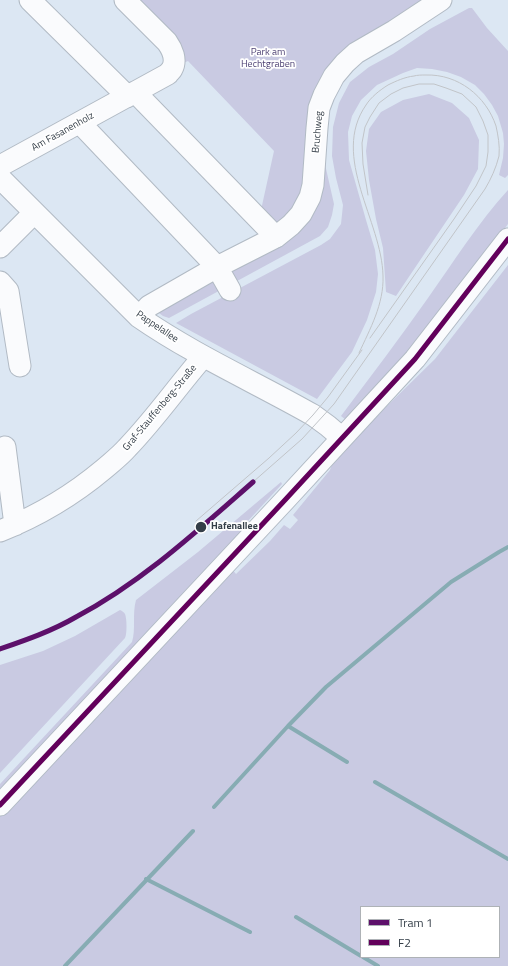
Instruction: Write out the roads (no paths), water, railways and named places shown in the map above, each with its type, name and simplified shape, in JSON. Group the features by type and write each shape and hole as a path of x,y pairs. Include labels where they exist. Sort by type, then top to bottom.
{"street":[{"path":"30,0 122,91 131,94 276,237"},
{"name":"Am Fasanenholz","path":"0,166 168,74 173,68 174,60 172,49 167,42 125,0"},
{"name":"Bruchweg","path":"139,316 148,306 217,267 276,237 291,225 301,214 310,197 314,178 319,108 334,76 356,53 394,31 441,0"},
{"path":"80,123 217,267 230,290"},
{"name":"Pappelallee","path":"0,178 139,316 157,329 204,357 313,415 342,438"},
{"path":"0,247 34,212"},
{"path":"0,805 415,359 508,239"},
{"path":"0,282 8,292 20,366"},
{"name":"Graf-Stauffenberg-Straße","path":"5,447 8,528 40,513 66,498 110,464 126,449 204,357"}],"waterway":[{"path":"214,807 326,687 451,582 508,547"},
{"path":"288,726 347,762"},
{"path":"375,782 508,859"},
{"path":"65,966 193,831"},
{"path":"146,879 250,932"},
{"path":"296,917 360,955"},
{"path":"365,958 378,966"}],"tram line":[{"path":"253,482 302,439 334,404 485,189 495,169 499,156 499,141 497,129 491,115 478,96 460,83 449,78 418,75 404,78 388,85 368,102 356,125 353,146 355,167 381,255 383,276 383,286 379,306 359,353"},
{"path":"368,195 363,164 362,143 365,127 379,103 391,94 403,88 419,84 434,84 462,94 476,107 488,135 486,166 476,186 454,219 370,338"},
{"path":"196,521 296,433 328,397 362,350"},
{"name":"1","path":"0,649 58,627 124,588 168,555 253,482"}],"place":[{"name":"Hafenallee","path":"201,527"}],"park label":[{"name":"Park am Hechtgraben","path":"268,58"}]}
